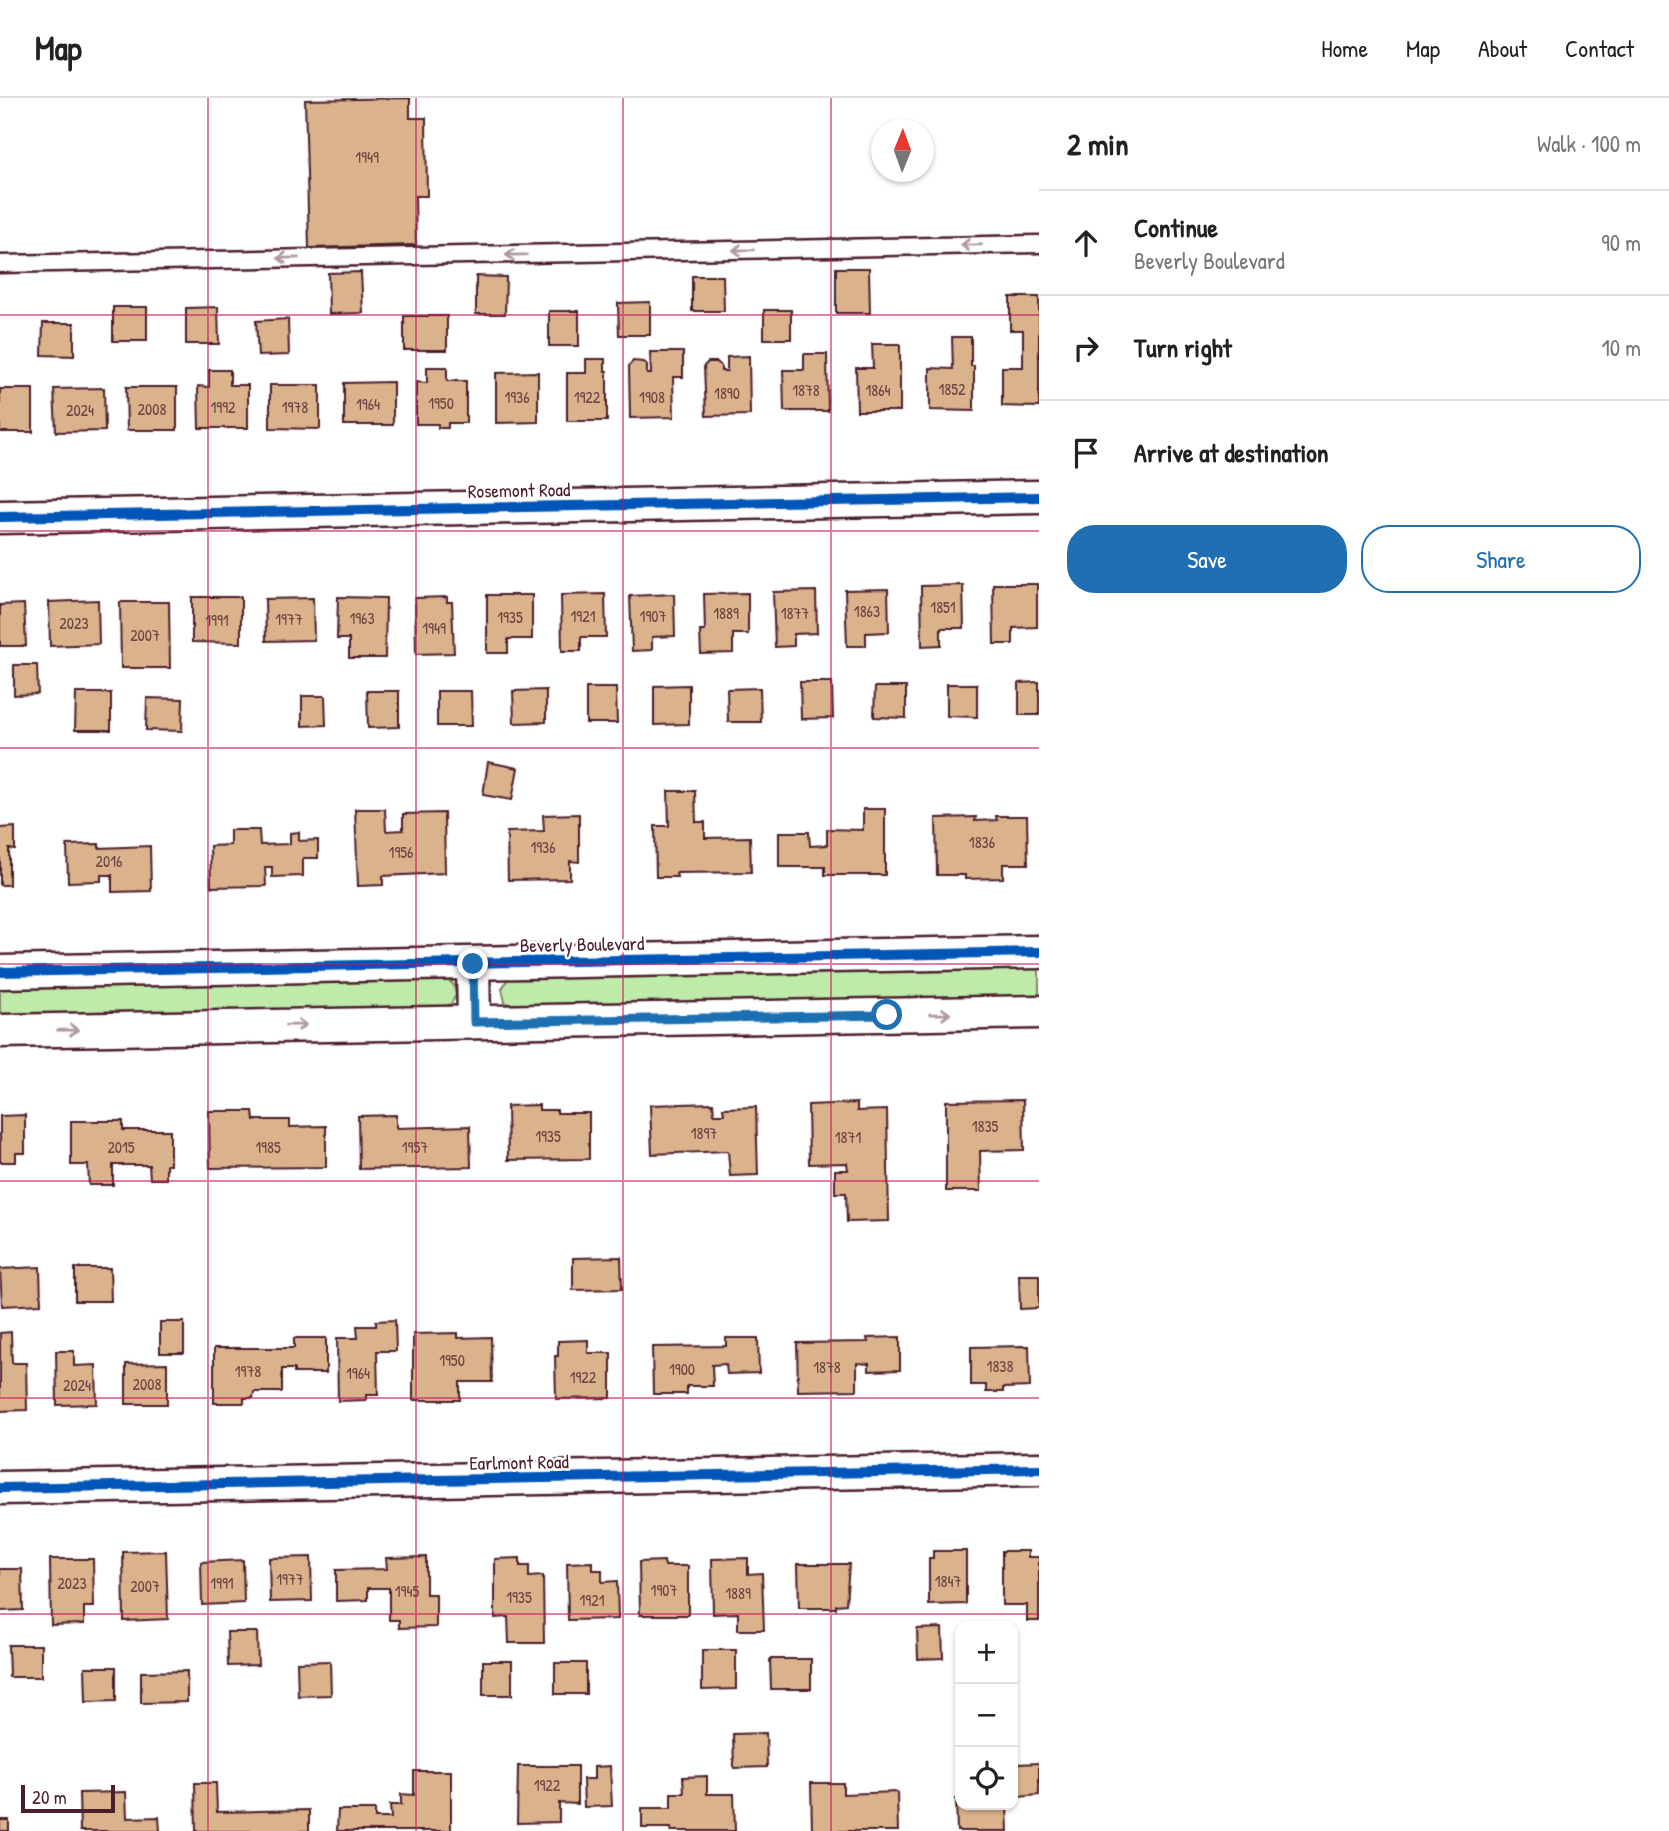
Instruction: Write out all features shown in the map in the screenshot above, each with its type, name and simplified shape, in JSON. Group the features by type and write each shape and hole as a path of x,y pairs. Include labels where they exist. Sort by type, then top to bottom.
{"street":[{"name":"Rosemont Road","path":"0,517 1039,497"},
{"name":"Beverly Boulevard","path":"0,972 1039,952"},
{"path":"473,964 474,1022"},
{"path":"0,1031 1039,1012"},
{"name":"Earlmont Road","path":"0,1488 1039,1469"}],"lane":[{"path":"0,264 1039,244"}],"green space":[{"path":"1039,966 1039,998 514,1007 505,1002 502,989 513,976"},
{"path":"445,979 453,984 456,995 451,1004 439,1008 0,1016 0,987"}],"building":[{"path":"410,98 410,118 426,118 427,196 415,196 416,245 309,248 305,100"},
{"path":"836,268 869,268 870,313 836,313"},
{"path":"361,272 363,313 329,314 328,273"},
{"path":"476,276 506,277 505,314 476,314"},
{"path":"692,276 723,276 724,311 692,311"},
{"path":"1010,297 1039,297 1039,407 1002,406 1002,367 1023,367 1023,330 1010,330"},
{"path":"650,302 650,335 619,335 618,303"},
{"path":"113,307 147,307 147,341 113,341"},
{"path":"218,307 219,344 186,344 186,308"},
{"path":"764,310 791,310 791,339 764,339"},
{"path":"549,311 579,311 579,346 549,346"},
{"path":"404,316 447,316 447,350 404,350"},
{"path":"288,319 289,355 258,356 256,321"},
{"path":"43,323 74,323 74,356 42,355"},
{"path":"952,337 971,337 974,411 930,410 930,368 953,369"},
{"path":"872,344 900,344 900,411 857,411 856,368 873,368"},
{"path":"650,352 683,352 683,377 673,377 674,417 630,418 629,366 633,361 644,362 647,365 647,374 651,374"},
{"path":"804,354 827,354 828,411 784,411 783,370 804,370"},
{"path":"749,356 750,415 706,416 704,366 708,362 717,362 721,371 727,371 727,357"},
{"path":"586,359 605,359 607,421 567,421 567,373 586,373"},
{"path":"427,367 447,367 447,381 466,381 466,423 448,423 448,428 438,428 438,424 416,424 416,382 427,383"},
{"path":"209,370 230,370 230,385 248,385 248,428 199,428 198,386 209,387"},
{"path":"538,372 538,422 496,423 496,373"},
{"path":"393,382 393,425 344,425 344,383"},
{"path":"270,385 320,385 320,429 270,428"},
{"path":"126,387 177,387 177,430 127,430"},
{"path":"104,388 105,431 56,432 54,389"},
{"path":"0,389 33,389 33,432 0,432"},
{"path":"993,584 1037,584 1037,627 1013,628 1013,644 994,644"},
{"path":"963,585 964,628 941,628 941,645 922,646 921,586"},
{"path":"888,589 889,632 866,633 866,646 847,646 845,590"},
{"path":"816,591 817,633 794,634 794,646 775,647 773,592"},
{"path":"748,593 748,634 733,634 733,653 701,654 700,631 705,631 704,594"},
{"path":"605,594 606,637 581,637 581,651 562,651 561,595"},
{"path":"674,594 675,636 652,637 652,650 632,651 630,596"},
{"path":"487,595 532,595 532,639 508,639 508,653 487,653"},
{"path":"192,597 241,597 241,643 192,642"},
{"path":"338,597 386,598 385,658 349,658 349,639 337,639"},
{"path":"447,597 447,602 452,602 454,653 416,654 415,598"},
{"path":"313,598 314,640 266,641 265,599"},
{"path":"98,600 99,644 50,646 49,602"},
{"path":"120,602 169,602 170,668 121,668"},
{"path":"24,604 26,646 0,646 0,605"},
{"path":"14,665 37,665 38,694 14,695"},
{"path":"800,682 832,682 833,718 801,719"},
{"path":"1039,682 1039,715 1019,715 1019,683"},
{"path":"947,684 977,684 977,717 947,716"},
{"path":"689,685 689,724 654,725 654,686"},
{"path":"875,687 906,687 906,718 874,717"},
{"path":"586,688 616,688 617,723 586,723"},
{"path":"760,688 761,722 728,722 727,689"},
{"path":"546,690 546,722 514,723 513,691"},
{"path":"367,691 399,691 399,727 368,728"},
{"path":"437,691 471,691 472,726 437,726"},
{"path":"76,693 111,693 111,730 75,730"},
{"path":"302,696 325,696 326,725 302,726"},
{"path":"147,698 183,699 182,731 146,730"},
{"path":"488,762 518,768 512,800 483,795"},
{"path":"668,791 695,791 696,822 705,822 705,838 750,837 751,872 676,873 677,877 656,877 655,826 669,826"},
{"path":"355,809 385,809 386,831 403,830 403,814 444,813 445,873 383,876 383,885 358,886"},
{"path":"863,809 885,809 885,875 825,875 825,867 779,867 779,832 809,832 810,846 827,845 827,829 863,830"},
{"path":"579,814 579,862 570,861 570,879 508,880 507,832 544,831 543,815"},
{"path":"996,816 1027,816 1028,864 1003,864 1003,878 965,879 965,875 937,875 936,818 976,817 975,821 997,820"},
{"path":"15,827 15,850 9,849 9,885 0,885 0,828"},
{"path":"230,830 259,830 260,845 290,844 290,833 299,832 299,841 318,840 318,858 303,858 303,876 272,877 272,867 265,867 266,886 211,887 210,846 230,845"},
{"path":"99,844 99,848 150,846 151,891 112,892 112,875 101,875 101,881 68,882 67,845"},
{"path":"1023,1100 1024,1150 980,1151 981,1191 946,1191 946,1101"},
{"path":"713,1103 714,1114 724,1114 723,1108 756,1107 758,1175 730,1176 728,1151 652,1154 650,1105"},
{"path":"857,1103 857,1111 887,1110 889,1221 847,1222 846,1193 835,1193 835,1170 848,1170 847,1163 809,1164 808,1105"},
{"path":"539,1105 539,1110 557,1110 557,1113 589,1113 589,1159 508,1160 507,1106"},
{"path":"209,1111 253,1111 254,1120 290,1120 290,1127 326,1126 326,1167 210,1168"},
{"path":"25,1115 25,1153 16,1153 16,1162 0,1162 0,1116"},
{"path":"396,1115 396,1128 470,1126 471,1167 359,1169 358,1116"},
{"path":"71,1121 123,1121 123,1130 170,1130 170,1165 166,1165 166,1179 150,1179 149,1165 113,1165 113,1185 89,1185 88,1165 71,1165"},
{"path":"621,1257 622,1289 573,1290 573,1258"},
{"path":"40,1267 41,1304 2,1306 0,1269"},
{"path":"75,1268 110,1268 111,1301 75,1301"},
{"path":"1019,1275 1039,1275 1039,1308 1020,1309"},
{"path":"395,1320 396,1351 377,1351 378,1395 366,1395 366,1400 338,1401 337,1338 358,1338 357,1326 376,1326 376,1321"},
{"path":"160,1322 184,1322 184,1353 160,1353"},
{"path":"11,1332 12,1363 26,1363 27,1410 0,1411 0,1333"},
{"path":"458,1333 458,1338 491,1337 492,1382 460,1382 460,1400 413,1400 413,1334"},
{"path":"900,1337 900,1370 869,1371 869,1364 857,1363 857,1390 798,1391 797,1343 868,1342 867,1338"},
{"path":"294,1338 326,1338 326,1373 294,1373 294,1369 282,1369 282,1392 254,1392 253,1398 244,1398 244,1403 214,1403 214,1348 294,1348"},
{"path":"726,1338 758,1338 759,1373 727,1374 726,1364 712,1365 713,1386 687,1386 687,1394 653,1394 652,1347 726,1346"},
{"path":"588,1340 588,1353 611,1353 611,1398 556,1399 555,1356 558,1356 558,1341"},
{"path":"1029,1346 1030,1387 986,1392 986,1385 971,1385 971,1347"},
{"path":"56,1351 74,1351 74,1366 96,1365 97,1404 57,1405"},
{"path":"167,1363 167,1404 126,1404 126,1364"},
{"path":"166,1551 168,1619 124,1621 123,1552"},
{"path":"933,1551 966,1551 966,1604 929,1605 929,1558 933,1558"},
{"path":"1002,1551 1028,1551 1028,1557 1039,1557 1039,1621 1027,1621 1027,1605 1002,1605"},
{"path":"311,1557 312,1601 270,1602 269,1558"},
{"path":"426,1557 426,1594 436,1594 436,1627 399,1628 399,1620 389,1620 389,1588 368,1588 368,1600 336,1601 336,1570 387,1569 386,1558"},
{"path":"520,1558 520,1566 529,1566 529,1577 543,1576 544,1643 509,1643 508,1617 495,1618 495,1559"},
{"path":"748,1558 748,1574 762,1573 764,1630 738,1630 738,1613 713,1614 712,1559"},
{"path":"50,1559 93,1559 94,1607 84,1607 84,1624 51,1625"},
{"path":"243,1560 244,1603 202,1605 201,1562"},
{"path":"664,1561 665,1566 688,1566 688,1615 640,1615 639,1562"},
{"path":"592,1562 592,1570 602,1570 602,1582 617,1581 618,1619 568,1620 567,1563"},
{"path":"798,1564 849,1564 846,1604 836,1605 836,1608 799,1608"},
{"path":"0,1569 22,1569 23,1610 0,1611"},
{"path":"942,1628 943,1658 918,1659 917,1629"},
{"path":"227,1632 257,1632 258,1665 228,1666"},
{"path":"8,1645 41,1645 41,1677 9,1677"},
{"path":"702,1650 736,1650 736,1689 702,1690"},
{"path":"770,1659 811,1659 811,1689 771,1689"},
{"path":"330,1661 331,1695 298,1696 297,1662"},
{"path":"483,1661 512,1661 512,1695 483,1695"},
{"path":"555,1663 586,1663 586,1694 555,1694"},
{"path":"85,1667 116,1667 116,1701 86,1702"},
{"path":"187,1671 187,1702 141,1703 141,1672"},
{"path":"766,1733 767,1767 734,1768 733,1734"},
{"path":"1039,1763 1039,1795 1019,1797 1018,1764"},
{"path":"518,1766 577,1766 577,1804 559,1803 559,1822 517,1823"},
{"path":"610,1766 612,1806 584,1807 583,1779 594,1779 594,1767"},
{"path":"414,1771 451,1771 451,1831 337,1831 338,1810 375,1810 375,1818 391,1818 390,1805 401,1805 401,1794 414,1795"},
{"path":"707,1776 707,1794 734,1794 735,1831 642,1828 642,1808 671,1808 671,1793 684,1793 683,1777"},
{"path":"195,1783 216,1783 217,1812 309,1810 309,1831 196,1831"},
{"path":"811,1783 843,1783 843,1794 897,1792 898,1831 812,1831"},
{"path":"126,1792 127,1818 159,1817 160,1831 80,1831 79,1793"},
{"path":"956,1810 1007,1810 1008,1831 957,1831"},
{"path":"0,1820 9,1820 9,1831 0,1831"}],"cycle path":[{"path":"0,517 1039,497"},
{"path":"0,972 1039,952"},
{"path":"0,1488 1039,1469"}],"route":[{"path":"473,964 474,1022 887,1015"}]}
